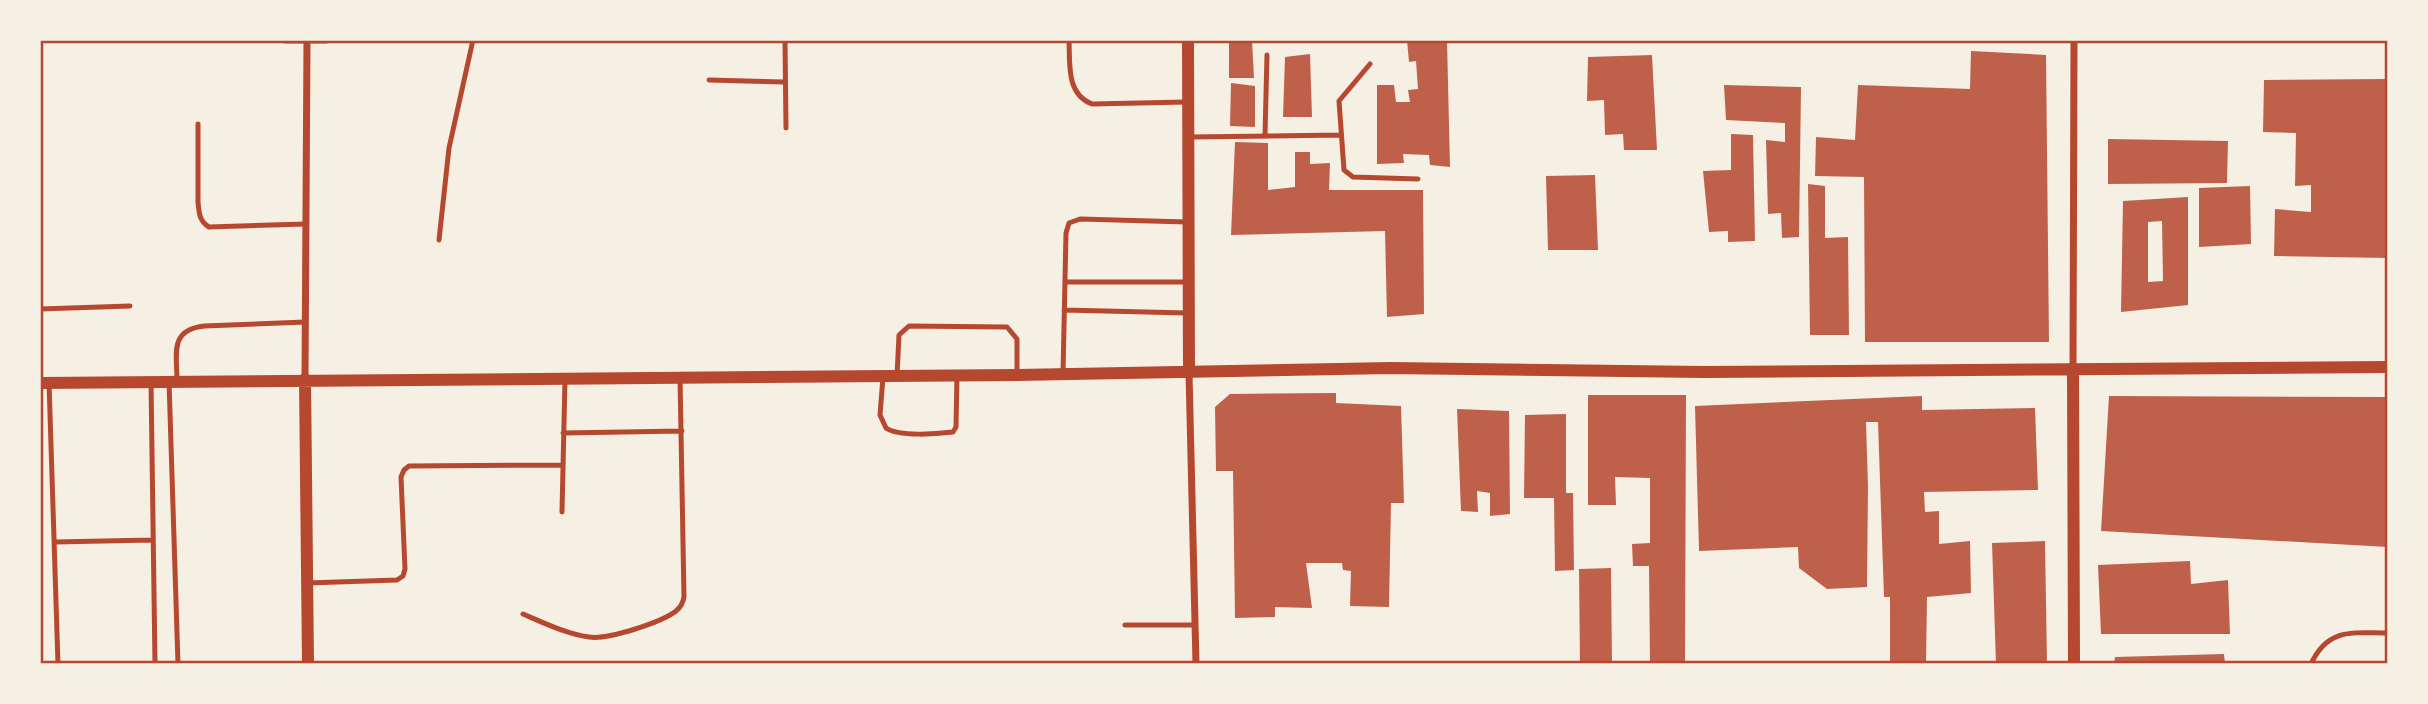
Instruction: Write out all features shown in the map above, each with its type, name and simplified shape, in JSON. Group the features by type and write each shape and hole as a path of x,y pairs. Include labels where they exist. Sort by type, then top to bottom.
{"street":[{"path":"285,40 326,40"},
{"path":"1188,40 1188,313 1196,664"},
{"path":"2074,40 2074,664"},
{"path":"307,41 305,379 308,664"},
{"path":"45,383 1017,375 1391,368 1704,372 2388,367"}],"lane":[{"path":"439,240 449,148 473,40"},
{"path":"785,40 786,128"},
{"path":"1069,40 1072,85 1082,100 1092,104 1187,102"},
{"path":"1265,135 1267,55"},
{"path":"1370,64 1339,101 1344,170 1349,176 1418,179"},
{"path":"709,80 785,82"},
{"path":"198,124 198,202 199,214 204,224 209,227 306,224"},
{"path":"1187,137 1340,135"},
{"path":"1063,374 1066,233 1072,221 1187,222"},
{"path":"1065,282 1188,282"},
{"path":"40,309 130,306"},
{"path":"1064,310 1188,313"},
{"path":"178,664 173,381 178,341 188,329 204,326 306,322"},
{"path":"897,376 899,335 909,326 1007,327 1017,339 1017,375"},
{"path":"883,376 880,415 886,428 893,432 935,433 953,432 956,427 957,375"},
{"path":"523,614 556,627 597,638 620,634 671,614 680,607 684,597 680,377"},
{"path":"562,512 565,379"},
{"path":"151,382 155,664"},
{"path":"45,383 55,542 58,664"},
{"path":"564,433 682,431"},
{"path":"307,583 394,580 403,576 405,569 401,477 409,466 563,465"},
{"path":"55,542 152,540"},
{"path":"1125,625 1196,625"},
{"path":"2311,664 2325,642 2338,634 2388,633"}],"building":[{"path":"1229,40 1252,40 1254,78 1229,78"},
{"path":"1407,40 1447,40 1450,167 1430,165 1429,155 1403,154 1404,163 1377,164 1377,85 1394,85 1396,102 1410,102 1408,90 1418,89 1416,61 1409,62"},
{"path":"1971,51 2046,55 2049,342 1865,342 1864,177 1815,176 1816,137 1855,140 1858,85 1970,89"},
{"path":"1310,54 1312,117 1283,117 1285,57"},
{"path":"1652,55 1657,150 1624,150 1623,134 1605,135 1604,100 1587,101 1588,57"},
{"path":"2388,79 2388,258 2274,256 2275,209 2311,212 2311,185 2295,186 2296,133 2263,132 2264,80"},
{"path":"1231,83 1255,86 1255,127 1230,126"},
{"path":"1724,85 1801,87 1799,237 1782,238 1781,213 1768,214 1766,140 1785,142 1785,123 1726,120"},
{"path":"1731,134 1753,135 1755,241 1728,242 1728,231 1709,232 1703,171 1731,170"},
{"path":"2108,139 2228,141 2227,183 2108,184"},
{"path":"1235,142 1268,143 1268,190 1295,187 1295,152 1310,152 1310,164 1330,163 1329,190 1423,190 1424,314 1387,317 1385,231 1231,235"},
{"path":"1595,175 1598,250 1548,250 1546,176"},
{"path":"1808,184 1825,186 1825,238 1848,237 1849,335 1810,335"},
{"path":"2250,186 2251,244 2199,247 2199,188"},
{"path":"2188,197 2188,305 2121,312 2123,201","holes":["2162,221 2163,281 2148,282 2148,222"]},
{"path":"1336,393 1336,403 1401,406 1404,503 1391,503 1389,607 1350,606 1351,571 1343,570 1342,563 1306,563 1312,608 1275,607 1275,617 1235,618 1233,471 1216,471 1215,407 1230,394"},
{"path":"1588,395 1686,395 1685,662 1650,664 1649,566 1633,566 1632,544 1650,543 1650,478 1615,477 1616,505 1588,505"},
{"path":"1922,396 1922,410 2035,408 2038,490 1924,492 1925,512 1939,511 1939,544 1970,541 1971,593 1927,597 1926,664 1890,664 1890,597 1884,597 1878,422 1866,422 1867,587 1827,589 1799,568 1798,547 1699,551 1695,406"},
{"path":"2109,396 2388,397 2388,547 2101,531"},
{"path":"1457,409 1509,411 1510,514 1490,516 1490,493 1477,491 1478,512 1461,511"},
{"path":"1566,414 1566,493 1573,493 1574,570 1555,571 1554,498 1524,498 1525,415"},
{"path":"2045,541 2047,664 1996,664 1992,543"},
{"path":"2190,561 2191,584 2228,580 2230,634 2101,634 2098,565"},
{"path":"1611,568 1612,664 1580,664 1579,569"},
{"path":"2224,654 2225,664 2114,664 2115,657"}]}
